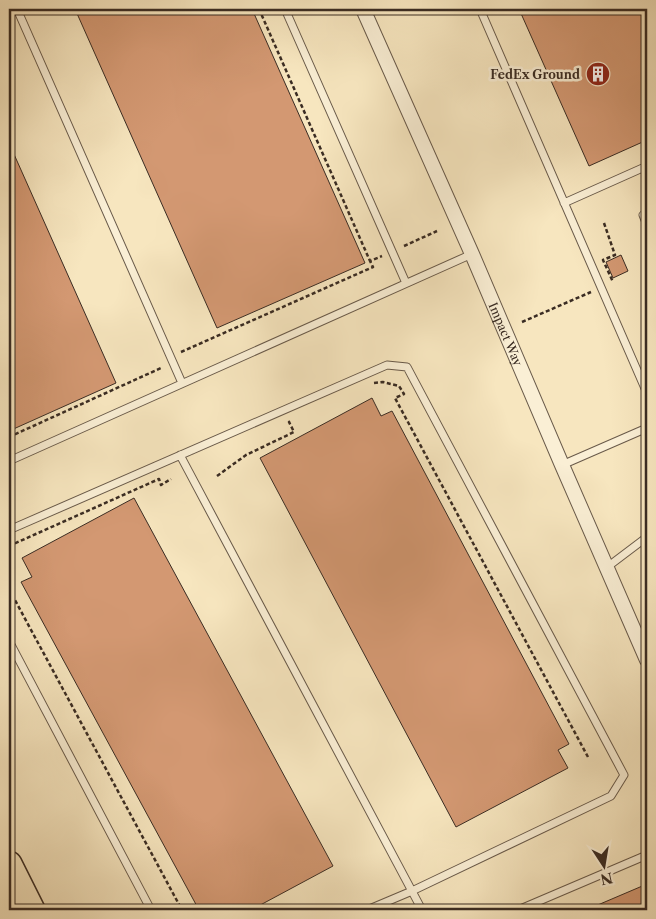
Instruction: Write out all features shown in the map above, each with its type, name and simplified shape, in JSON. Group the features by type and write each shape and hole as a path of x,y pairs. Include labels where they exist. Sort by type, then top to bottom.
{"highway":[{"path":"9,864 32,910"}],"street":[{"name":"Impact Way","path":"363,9 472,254 647,660"}],"lane":[{"path":"17,9 182,383"},
{"path":"284,9 406,283"},
{"path":"480,9 647,393"},
{"path":"564,203 647,166"},
{"path":"647,214 643,216 647,225"},
{"path":"9,461 472,254"},
{"path":"9,530 388,365 407,367 624,775 611,796 412,891 367,910"},
{"path":"562,466 647,428"},
{"path":"180,455 422,910"},
{"path":"606,568 647,537"},
{"path":"9,641 151,910"},
{"path":"518,910 647,856"}],"path":[{"path":"181,352 373,267 259,9"},
{"path":"604,223 616,255 603,260 613,282"},
{"path":"404,246 437,231"},
{"path":"370,261 383,256"},
{"path":"522,322 592,291"},
{"path":"9,437 161,368"},
{"path":"374,383 383,382 399,386 404,394 395,398 588,758"},
{"path":"217,476 246,455 294,432 289,422 297,418"},
{"path":"9,546 159,479 161,485 171,479"},
{"path":"9,589 182,910"}],"building":[{"path":"75,9 252,9 365,263 217,328"},
{"name":"FedEx Ground","path":"519,9 647,9 647,140 589,166"},
{"path":"9,143 116,383 9,431"},
{"path":"621,255 628,271 613,278 606,262"},
{"path":"372,398 381,416 392,411 569,744 558,750 568,768 456,827 260,458"},
{"path":"134,498 333,866 251,910 199,910 21,582 32,577 22,558"},
{"path":"647,884 647,910 586,910"}],"place":[{"name":"FedEx Ground","path":"598,74"}]}
